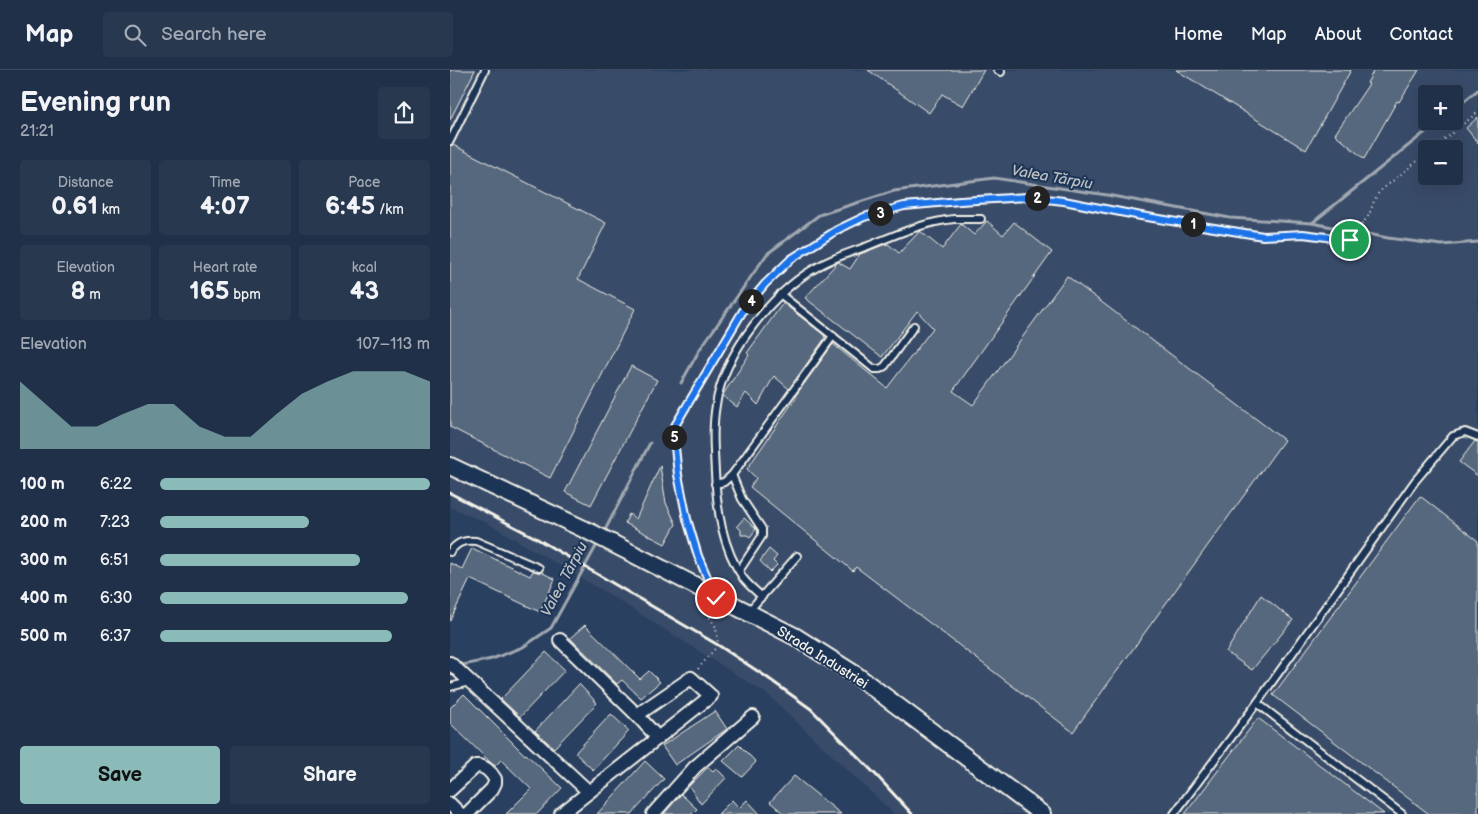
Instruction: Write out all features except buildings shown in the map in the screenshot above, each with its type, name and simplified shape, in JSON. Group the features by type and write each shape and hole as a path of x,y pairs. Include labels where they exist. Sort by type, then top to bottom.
{"street":[{"name":"Strada Industriei","path":"450,466 590,532 716,598 796,637 856,676 1042,814"},
{"path":"560,640 658,738"},
{"path":"450,663 589,792"},
{"path":"561,814 711,696 691,678 637,716"},
{"path":"653,814 695,767 753,717"},
{"path":"450,790 476,766 482,766 495,778 493,787 466,814"},
{"path":"450,804 460,814"}],"lane":[{"path":"450,141 485,70"},
{"path":"762,596 744,580 730,553 720,523 715,484 713,429 716,403 723,378 732,359 750,331 780,294 799,278 819,266 895,235 930,224 953,219 981,218"},
{"path":"780,294 874,369 880,369 885,366 914,326"},
{"path":"715,484 724,482 732,474 833,336"},
{"path":"1174,814 1257,703 1415,481 1453,436 1465,432 1478,438"},
{"path":"732,474 742,499 762,528 762,536 739,571"},
{"path":"450,552 457,543 468,540 476,541 539,568"},
{"path":"748,613 797,556"},
{"path":"450,687 466,677"},
{"path":"1257,703 1402,814"}],"path":[{"path":"1444,140 1478,112"},
{"path":"716,598 698,556 687,519 678,475 673,429 744,309 765,284 791,259 837,230 864,217 904,206 1028,197 1064,201 1263,236 1303,234 1350,240 1369,215 1379,192 1418,160"},
{"path":"690,584 716,627 718,645 691,678"}],"shaded area":[{"path":"450,70 1478,70 1478,814 894,814 767,694 610,595 489,524 450,507"}],"waterway":[{"name":"Valea Tărpiu","path":"1463,102 1478,90"},
{"name":"Valea Tărpiu","path":"681,383 700,349 767,254 819,215 894,191 994,178 1107,195 1230,218 1312,223 1428,130"},
{"path":"1312,223 1388,238 1442,245 1478,242"},
{"name":"Valea Tărpiu","path":"603,534 650,443"},
{"name":"Valea Tărpiu","path":"458,666 492,659 523,647 551,628 599,541"}],"railway":[{"path":"450,493 534,537 718,645 765,676 811,709 912,814"}],"route":[{"path":"716,598 698,556 687,519 678,475 673,429 744,309 765,284 791,259 837,230 864,217 904,206 1028,197 1064,201 1263,236 1303,234 1350,240"}]}
